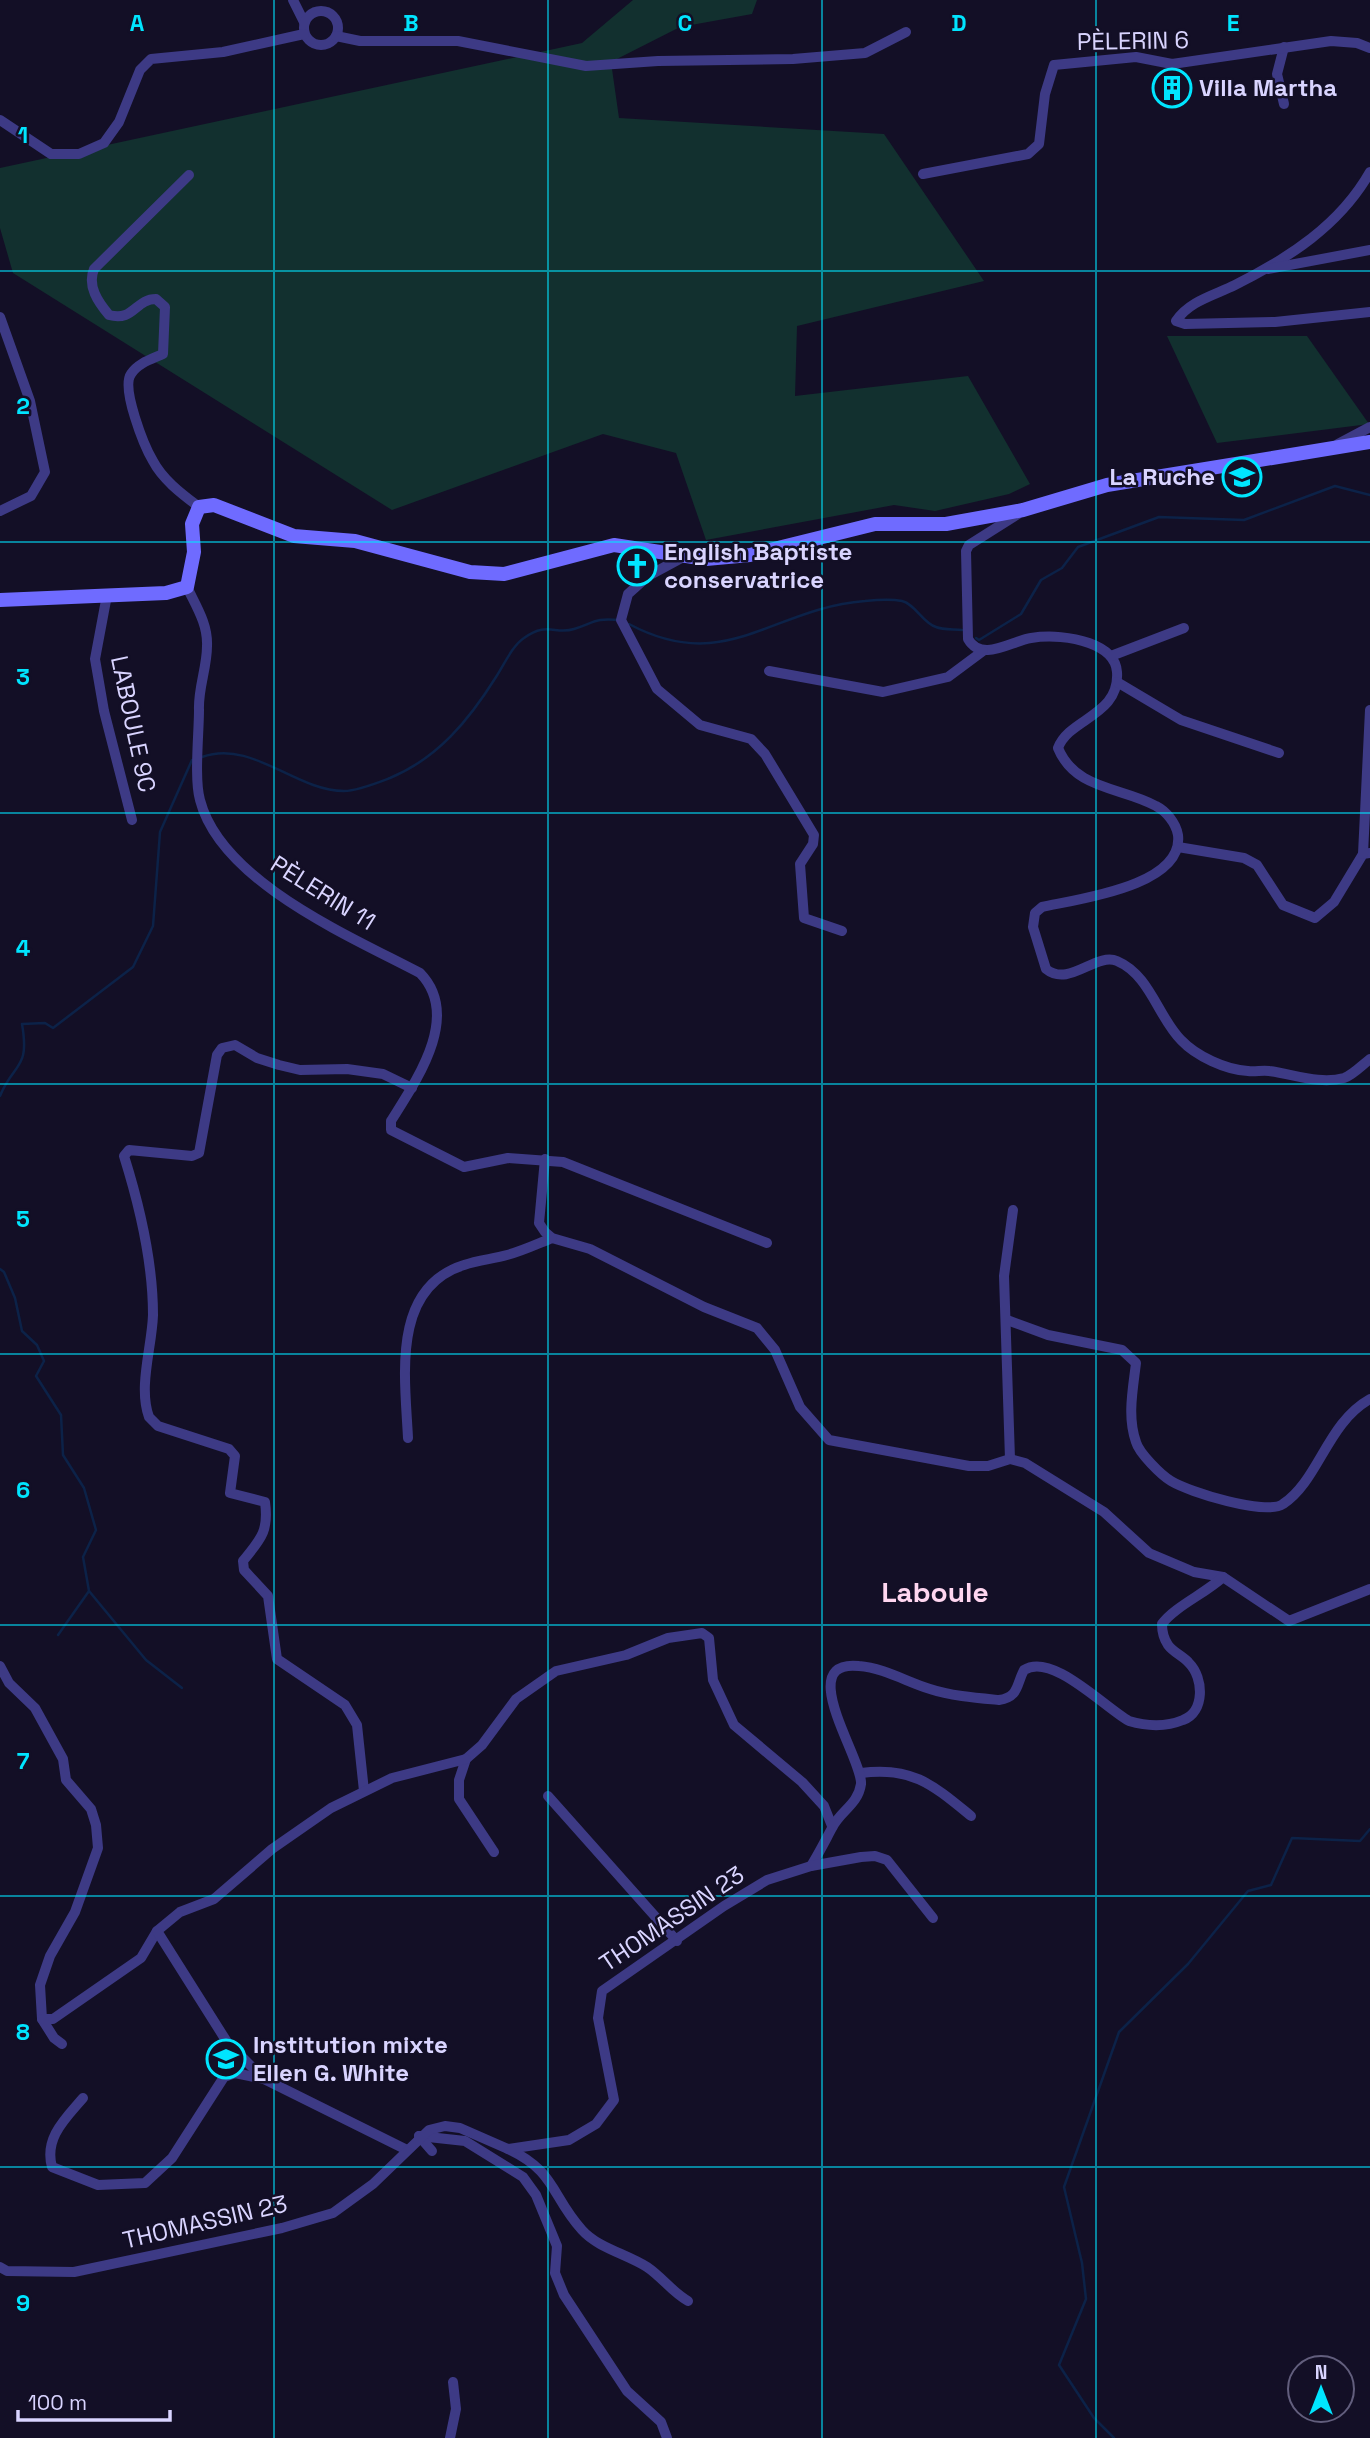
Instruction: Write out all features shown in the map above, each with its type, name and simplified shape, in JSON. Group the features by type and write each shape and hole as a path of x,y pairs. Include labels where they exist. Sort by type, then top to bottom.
{"main road":[{"path":"0,600 166,593 187,587 194,552 192,523 199,507 214,505 294,536 355,541 470,572 504,574 614,545 706,559 750,555 875,523 946,523 1023,510 1107,485 1370,442"}],"street":[{"path":"293,0 304,22 304,34 312,43 323,45 337,36 360,41 458,41 586,66 658,61 793,59 865,52 906,32"},
{"path":"304,22 327,6 338,25 337,36"},
{"path":"0,120 51,153 79,153 104,143 119,122 140,70 151,59 223,52 304,34"},
{"name":"PÈLERIN 6","path":"923,174 1028,154 1039,144 1045,94 1054,65 1136,57 1172,64 1331,41 1357,43 1370,48"},
{"path":"1284,47 1277,74 1284,104"},
{"path":"1370,172 1339,217 1308,242 1184,310 1176,321 1185,324 1275,322 1370,312"},
{"path":"189,175 94,269 90,277 92,287 109,315 125,316 150,299 156,299 165,307 163,354 140,365 131,374 127,391 153,461 173,486 199,507"},
{"path":"1258,271 1370,250"},
{"path":"0,317 30,401 45,472 31,496 0,511"},
{"path":"1329,449 1370,428"},
{"path":"983,650 972,645 968,639 966,551 969,545 1023,510"},
{"path":"686,555 648,576 628,594 621,620 657,689 700,724 751,739 765,754 814,835 813,844 800,864 804,918 842,931"},
{"name":"PÈLERIN 11","path":"187,587 207,633 208,648 199,703 199,799 208,821 226,848 263,884 318,920 420,973 432,985 437,1019 430,1052 391,1121 391,1130 464,1167 508,1157 545,1159"},
{"name":"LABOULE 9C","path":"107,595 94,659 104,711 132,820"},
{"path":"1111,656 1184,628"},
{"path":"769,671 883,692 948,677 983,650 1031,638 1062,637 1089,643 1111,656 1117,667 1117,682 1110,699 1095,716 1060,741 1058,748 1062,758 1086,780 1163,811 1177,831 1178,847 1171,860 1152,876 1114,891 1042,907 1032,919 1046,969 1051,973 1067,974 1116,961 1136,975 1181,1040 1215,1062 1247,1072 1268,1071 1325,1079 1346,1078 1370,1059"},
{"path":"1117,682 1181,720 1279,753"},
{"path":"1178,847 1244,858 1257,864 1283,905 1315,918 1334,902 1367,853 1370,710"},
{"path":"364,1791 353,1716 345,1705 277,1659 268,1596 244,1570 243,1561 261,1539 268,1522 265,1502 230,1493 234,1456 229,1449 158,1426 149,1417 146,1388 153,1314 149,1259 136,1195 124,1156 129,1150 191,1156 199,1153 217,1055 222,1048 234,1045 257,1058 300,1070 347,1069 383,1074 412,1087"},
{"path":"766,1243 584,1169 545,1159 539,1223 552,1238 590,1249 674,1293 757,1328 775,1350 800,1407 829,1440 969,1466 988,1466 1010,1458 1025,1463 1104,1512 1149,1553 1194,1572 1223,1577 1289,1621 1370,1589"},
{"path":"1010,1458 1004,1276 1013,1210"},
{"path":"408,1438 404,1350 410,1324 429,1283 464,1265 510,1255 552,1238"},
{"path":"1007,1320 1048,1335 1122,1350 1136,1363 1130,1414 1136,1445 1171,1481 1240,1505 1270,1510 1282,1506 1299,1490 1323,1448 1358,1406 1370,1399"},
{"path":"811,1866 832,1826 850,1809 857,1797 861,1773 830,1700 830,1686 834,1674 855,1665 870,1667 932,1690 999,1700 1010,1699 1016,1693 1024,1670 1036,1666 1071,1678 1129,1721 1157,1725 1184,1720 1198,1707 1199,1684 1190,1663 1169,1647 1162,1624 1167,1617 1206,1593 1223,1577"},
{"path":"494,1852 459,1799 459,1780 467,1759 482,1745 516,1699 543,1678 569,1667 626,1655 646,1645 687,1634 706,1635 710,1643 713,1680 734,1725 802,1782 824,1807 832,1826"},
{"path":"0,1665 9,1683 35,1708 63,1759 66,1780 91,1809 96,1825 98,1848 75,1912 50,1956 40,1986 42,2019 54,2039 62,2044"},
{"path":"42,2019 53,2019 111,1982 141,1958 157,1931 180,1912 214,1899 272,1849 331,1808 392,1778 467,1759"},
{"path":"861,1773 886,1770 907,1773 933,1785 971,1816"},
{"path":"548,1796 677,1941"},
{"name":"THOMASSIN 23","path":"0,2267 7,2270 74,2272 187,2250 333,2214 373,2184 419,2136 445,2126 460,2128 508,2149 569,2140 596,2124 614,2100 598,2018 602,1991 724,1906 768,1880 811,1866 875,1856 887,1860 933,1917"},
{"path":"157,1931 227,2042 264,2079"},
{"path":"82,2098 56,2130 48,2152 52,2167 98,2185 145,2183 172,2158 224,2077 236,2073 264,2079 405,2149"},
{"path":"419,2136 432,2151"},
{"path":"419,2136 465,2141 523,2177 537,2195 557,2246 556,2281 580,2323 627,2391 661,2422 667,2438"},
{"path":"508,2149 535,2163 546,2174 569,2213 587,2236 648,2268 673,2293 688,2301"},
{"path":"450,2438 456,2409 453,2382"}],"green space":[{"path":"633,0 757,0 752,14 680,27 611,62 619,118 884,134 984,281 797,326 795,396 968,376 1030,484 1009,494 935,511 894,505 706,540 676,453 603,434 392,510 13,273 0,228 0,168 582,43"},
{"path":"1167,336 1307,336 1369,424 1217,443"}],"waterway":[{"path":"976,638 979,640 1021,614 1041,580 1062,568 1078,547 1159,517 1244,520 1335,486 1370,495"},
{"path":"629,624 663,638 694,643 722,641 748,635 832,606 889,600 907,603 931,625 962,630"},
{"path":"202,757 220,753 238,755 326,789 355,790 407,770 438,749 475,708 512,651 524,638 539,630 567,630 600,620 619,620"},
{"path":"0,1096 22,1058 22,1024 45,1023 53,1028 133,967 153,926 160,832 192,760"},
{"path":"0,1269 4,1272 15,1298 22,1331 37,1345 44,1361 36,1376 61,1415 63,1455 84,1488 96,1530 83,1557 89,1591 58,1635"},
{"path":"89,1591 146,1660 182,1688"},
{"path":"1114,2438 1094,2418 1059,2365 1086,2299 1082,2263 1064,2187 1119,2032 1188,1964 1248,1891 1271,1885 1292,1838 1360,1841 1370,1829"}],"place":[{"name":"Villa Martha","path":"1172,88"},
{"name":"La Ruche","path":"1242,477"},
{"name":"English Baptiste conservatrice","path":"637,566"},
{"name":"Institution mixte Ellen G. White","path":"226,2059"}],"district":[{"name":"Laboule","path":"935,1592"}]}
